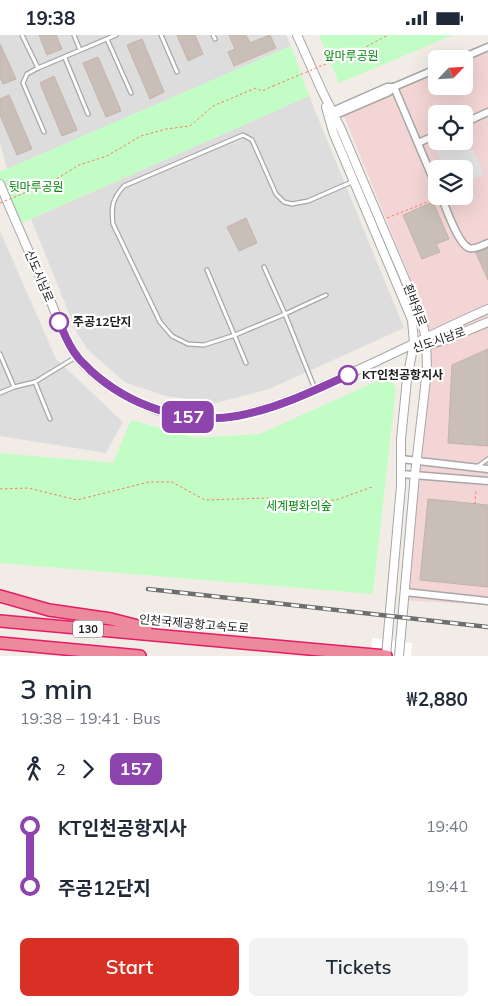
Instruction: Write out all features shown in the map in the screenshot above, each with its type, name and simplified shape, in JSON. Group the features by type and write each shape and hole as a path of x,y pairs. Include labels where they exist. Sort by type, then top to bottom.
{"highway":[{"path":"0,597 49,610 111,619 177,637"},
{"name":"인천국제공항고속도로","path":"0,621 386,656"},
{"name":"130","path":"0,643 140,656"}],"street":[{"name":"흰바위로","path":"297,35 421,317 427,341 427,370 415,474 399,656"},
{"path":"473,53 488,47"},
{"path":"331,114 387,87 394,87 428,72"},
{"path":"394,87 428,167"},
{"path":"473,119 488,113"},
{"name":"흰바위로","path":"331,114 333,132 412,320 414,346 407,379 401,459 402,486 386,656"},
{"path":"418,143 428,139"},
{"name":"신도시남로","path":"0,184 76,356 100,378 122,394 148,406 178,416 209,419 238,416 262,410 427,341 488,309"},
{"path":"444,205 459,238 468,248 476,248 488,243"},
{"name":"신도시남로","path":"427,341 443,341 488,322"},
{"path":"401,459 488,469"},
{"path":"401,474 488,481"},
{"path":"405,592 488,601"}],"lane":[{"path":"22,35 38,68"},
{"path":"74,35 80,50"},
{"path":"44,132 23,83 27,74 116,35"},
{"path":"161,35 177,72"},
{"path":"107,39 131,93"},
{"path":"65,58 88,114"},
{"path":"326,295 235,335 204,345 188,344 172,336 160,322 113,224 111,209 116,195 124,186 243,135 252,140 276,194 284,202 292,204 308,201 354,181"},
{"path":"264,267 315,389"},
{"path":"207,270 246,363"},
{"path":"0,355 14,387"},
{"path":"0,393 14,387 35,382 76,356"},
{"path":"35,382 50,419"},
{"path":"476,467 488,459"}],"path":[{"path":"0,203 55,180 80,165 107,156 141,136 166,129 190,126 213,106 256,88 262,91 273,87 362,49 388,35"},
{"path":"380,221 428,201"},
{"path":"475,504 477,480"},
{"path":"0,489 28,488 77,500 149,482 172,482 205,500 266,498 288,501 336,500 372,487"}],"shaded area":[{"path":"0,35 286,35 291,46 7,169 0,143"},
{"path":"488,44 488,605 400,600 427,319 341,109 428,71 428,95 473,95 473,51"},
{"path":"309,96 404,328 269,389 216,403 166,396 126,383 88,350 77,333 31,219"},
{"path":"438,150 473,150 484,174 473,179 473,160 441,160"},
{"path":"0,231 56,359 123,422 106,453 0,436"}],"green space":[{"name":"앞마루공원","path":"319,35 453,35 339,83"},
{"name":"뒷마루공원","path":"291,46 309,96 17,225 0,184 0,172"},
{"name":"세계평화의숲","path":"388,376 396,388 373,594 0,563 0,453 113,463 131,420 196,438 260,434"}],"pier":[{"path":"372,638 412,643 411,656 371,656"}],"building":[{"path":"39,35 56,35 62,49 47,55"},
{"path":"177,35 195,35 203,54 188,61"},
{"path":"229,35 246,35 250,43 270,35 276,48 234,66 228,52 235,49"},
{"path":"142,39 164,92 150,99 127,45"},
{"path":"0,44 16,79 3,84 0,77"},
{"path":"98,57 121,111 106,117 83,63"},
{"path":"54,76 77,130 62,136 40,83"},
{"path":"9,95 32,149 17,155 0,115 0,99"},
{"path":"428,204 434,205 449,239 436,244 440,252 422,259 403,215"},
{"path":"246,218 257,243 239,251 227,227"},
{"path":"488,248 488,280 476,253"},
{"path":"488,349 488,446 448,443 452,365"},
{"path":"428,499 488,505 488,587 420,580"}],"railway":[{"path":"148,589 488,627"}],"bus line":[{"name":"157","path":"59,322 76,356 100,378 122,394 148,406 178,416 209,419 238,416 262,410 348,375"}],"place":[{"name":"주공12단지","path":"59,322"},
{"name":"KT인천공항지사","path":"348,375"}]}
